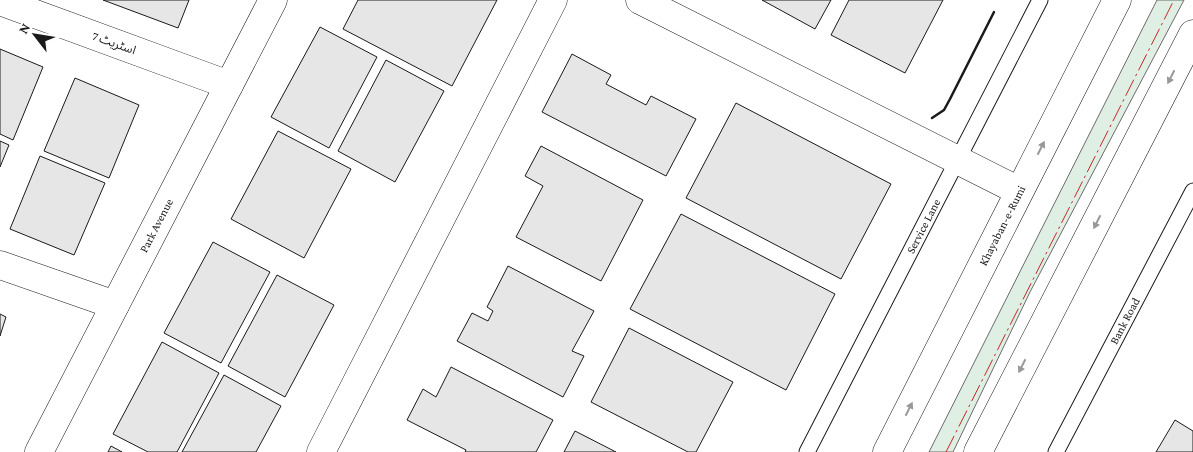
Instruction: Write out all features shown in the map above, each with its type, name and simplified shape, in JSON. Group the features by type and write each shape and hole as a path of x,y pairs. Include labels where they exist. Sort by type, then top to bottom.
{"street":[{"name":"اسٹریٹ 7","path":"0,0 228,85"},
{"name":"Park Avenue","path":"39,452 273,0"},
{"path":"321,452 553,0"},
{"path":"640,0 1019,191"},
{"name":"Khayaban-e-Rumi","path":"886,452 1117,0"},
{"path":"978,452 1193,34"},
{"path":"0,265 115,305"}],"lane":[{"name":"Service Lane","path":"807,452 1040,0"},
{"name":"Bank Road","path":"1056,452 1193,191"}],"green space":[{"path":"1157,0 1184,0 1030,292 953,452 929,452"}],"building":[{"path":"103,0 189,0 178,28"},
{"path":"358,0 497,0 452,86 343,29"},
{"path":"762,0 831,0 815,29"},
{"path":"849,0 943,0 905,73 831,35"},
{"path":"320,27 377,57 329,148 271,117"},
{"path":"0,49 43,67 13,140 0,134"},
{"path":"572,54 611,75 606,84 646,105 651,96 696,119 666,176 542,112"},
{"path":"386,60 444,91 395,182 338,151"},
{"path":"75,78 139,105 109,178 44,151"},
{"path":"736,103 891,184 841,279 686,198"},
{"path":"278,131 351,169 304,258 231,219"},
{"path":"0,141 9,145 0,167"},
{"path":"541,146 643,200 601,281 516,237 543,186 525,176"},
{"path":"40,156 105,183 74,255 10,229"},
{"path":"681,214 835,294 786,390 630,309"},
{"path":"213,242 270,272 221,363 164,333"},
{"path":"508,266 594,311 572,351 584,356 563,397 457,341 472,313 488,321 493,311 487,307"},
{"path":"277,275 334,305 285,397 228,366"},
{"path":"0,314 6,317 0,336"},
{"path":"629,328 733,382 696,452 688,452 591,402"},
{"path":"162,342 219,373 177,452 148,452 113,434"},
{"path":"451,367 553,420 536,452 465,452 466,450 407,420 423,389 436,397"},
{"path":"224,375 281,406 256,452 182,452"},
{"path":"1175,420 1193,431 1193,452 1156,452"},
{"path":"575,431 616,452 564,452"},
{"path":"111,446 122,452 108,452"}],"wall":[{"path":"932,118 944,110 994,12"}],"power":[{"path":"946,452 1174,0"}]}
